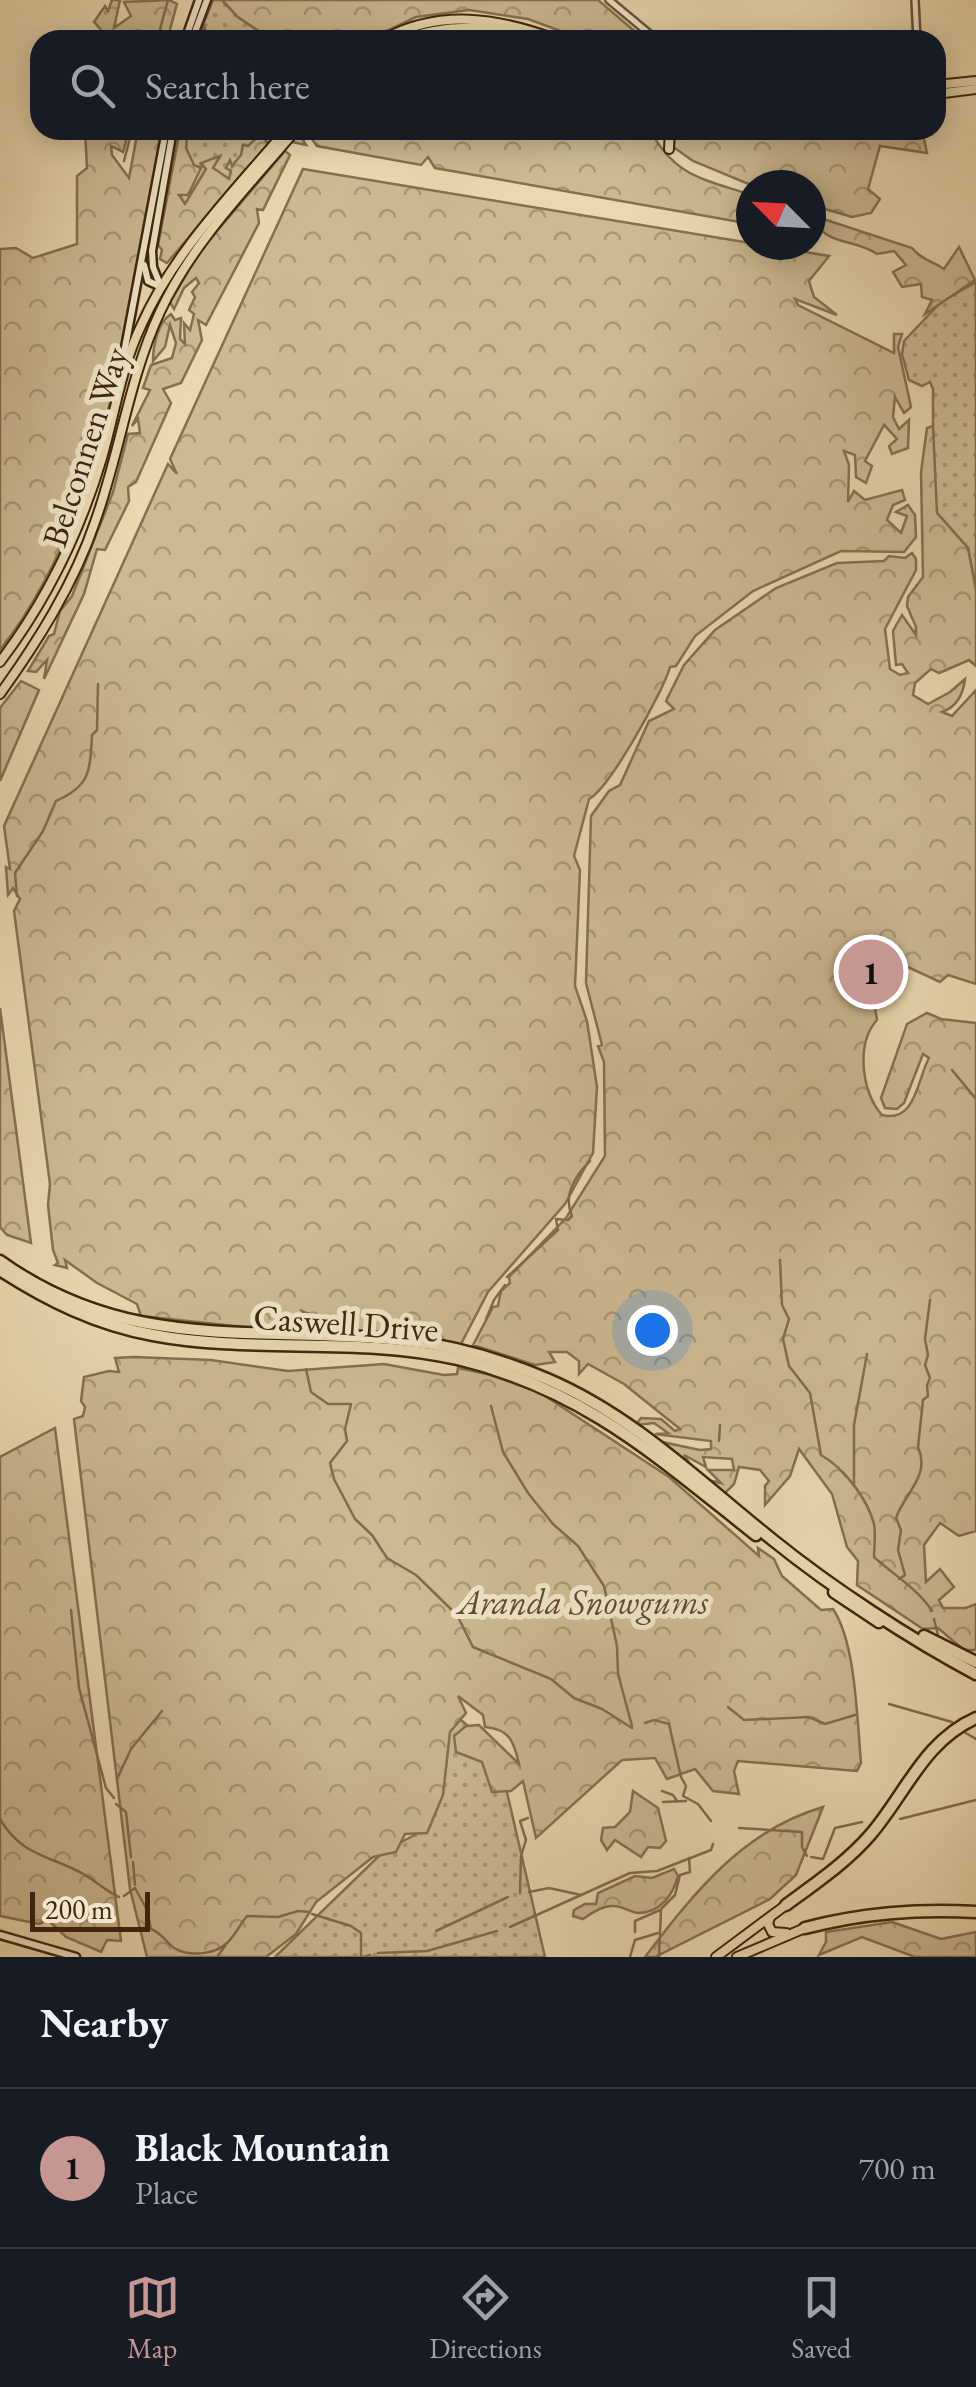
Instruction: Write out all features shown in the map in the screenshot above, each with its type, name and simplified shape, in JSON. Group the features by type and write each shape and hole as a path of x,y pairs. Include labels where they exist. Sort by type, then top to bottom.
{"highway":[{"path":"0,1253 43,1281 109,1310 164,1325 237,1333"},
{"path":"0,1261 36,1284 104,1314 160,1328 237,1333"},
{"name":"Caswell Drive","path":"0,1272 97,1320 154,1335 204,1341 304,1340 442,1346 548,1379 630,1424 845,1592"},
{"name":"Caswell Drive","path":"237,1333 304,1340"},
{"name":"Caswell Drive","path":"334,1341 455,1358 510,1374 565,1397 634,1438 755,1535 883,1625 976,1677"},
{"path":"845,1592 976,1662"},
{"path":"845,1592 976,1677"},
{"path":"786,1905 840,1865 871,1834 934,1746 976,1718"},
{"path":"805,1928 854,1916 917,1910 976,1916"}],"main road":[{"path":"190,30 198,0"},
{"path":"193,30 207,0"},
{"path":"407,30 422,24 471,18 526,30"},
{"path":"436,30 467,26 499,30"},
{"path":"946,84 976,81"},
{"path":"946,93 976,89"},
{"path":"118,389 168,140"},
{"path":"122,434 134,374 159,300 160,287 152,258 169,140"},
{"path":"160,287 278,140"},
{"path":"144,249 146,277 152,285 170,284 288,140"},
{"path":"668,149 669,140"},
{"path":"152,258 161,269 176,263"},
{"name":"Belconnen Way","path":"0,694 29,654 70,583 94,525 143,356 188,262"},
{"name":"Belconnen Way","path":"0,662 56,575 82,519 130,352 160,287"},
{"path":"716,1957 786,1905"},
{"path":"770,1917 769,1926 775,1934 805,1928"},
{"path":"737,1957 805,1928"},
{"path":"0,1935 76,1957"}],"street":[{"path":"609,0 646,30"},
{"path":"915,0 916,30"}],"green space":[{"path":"112,0 120,0 114,28 131,16 124,2 169,0 177,4 170,30 101,30 94,22 105,6 108,11"},
{"path":"213,0 222,0 257,30 205,30 203,24"},
{"path":"222,0 598,0 633,30 558,30 528,19 469,10 416,17 389,30 257,30"},
{"path":"86,140 126,140 123,152 111,146 112,155 129,178 136,140 160,140 126,332 91,469 67,534 37,595 0,650 0,249 16,248 33,258 77,244 77,176 87,168"},
{"path":"178,140 187,140 194,165 201,168 188,195 179,195 185,204 206,169 201,163 220,156 213,168 229,179 231,171 226,168 230,160 232,166 241,155 243,145 265,140 268,144 167,263 160,259 162,250 158,245"},
{"path":"187,140 256,140 227,168 232,171 229,179 212,168 219,158 201,164 206,169 185,205 179,195 200,167 194,166"},
{"path":"313,140 656,140 670,158 692,174 736,190 736,221 435,168 428,157 421,165 317,146"},
{"path":"674,140 924,140 927,153 880,146 868,189 880,199 871,213 852,217 826,209 826,170 736,170 736,179 693,161 672,146"},
{"path":"285,151 290,155 263,210 257,209 259,223 206,325 198,320 202,340 181,383 163,389 171,403 136,482 128,487 129,501 105,550 97,549 84,594 44,679 47,660 36,672 28,671 54,634 60,611 72,596 113,492 128,434 140,433 138,419 132,426 150,390 143,388 151,365 172,358 176,343 170,325 165,347 153,361 157,334 171,314 175,320 181,318 180,339 185,344 184,323 190,330 194,314 189,310 195,297 192,292 199,283 196,278 184,288 174,309 170,302 200,251"},
{"path":"303,169 736,241 736,260 826,260 809,281 814,297 837,315 795,299 798,305 894,353 894,334 902,334 898,347 911,407 904,413 895,397 893,417 899,429 909,420 908,448 892,454 889,446 897,439 884,425 865,461 872,466 866,483 856,477 855,455 844,451 849,465 848,502 854,491 865,500 902,490 905,500 893,505 887,520 901,533 907,516 896,512 908,505 915,515 916,537 904,552 841,551 753,591 695,636 676,666 670,667 622,759 589,799 574,856 580,870 575,986 587,1021 597,1087 593,1153 565,1204 488,1292 461,1344 319,1332 314,1316 302,1311 314,1332 141,1316 137,1304 65,1260 67,1268 55,1265 58,1263 48,1205 50,1184 14,911 20,899 13,888 8,895 6,867 10,869 4,826 168,464 177,474 170,459"},
{"path":"826,220 912,248 944,269 959,247 975,280 925,314 932,300 922,297 921,284 902,287 893,272 906,265 894,251 877,254 826,234"},
{"path":"976,282 976,590 968,548 937,513 933,389 930,382 922,386 909,380 902,354 904,341 941,302"},
{"path":"933,426 937,513 968,548 976,590 976,666 969,660 939,673 931,669 915,683 913,695 928,704 965,679 958,700 942,712 952,716 976,690 976,984 948,975 940,982 895,961 880,962 870,978 877,1020 866,1041 864,1068 869,1094 882,1115 902,1113 914,1098 929,1058 923,1054 904,1103 897,1109 885,1108 881,1098 907,1024 927,1013 941,1019 976,1023 976,1531 959,1536 940,1523 924,1545 926,1582 940,1569 954,1587 939,1600 943,1608 976,1604 976,1650 964,1650 938,1628 923,1629 857,1585 858,1561 847,1547 832,1494 799,1449 790,1476 765,1505 765,1486 769,1481 760,1470 739,1467 734,1484 724,1494 703,1479 721,1483 708,1470 734,1470 732,1459 703,1457 706,1467 684,1455 695,1472 662,1442 700,1450 711,1449 711,1441 655,1434 668,1433 654,1423 636,1425 641,1418 661,1419 675,1431 680,1429 624,1384 588,1364 579,1374 579,1361 567,1352 549,1352 555,1362 535,1365 473,1345 493,1307 498,1306 501,1291 510,1283 509,1277 566,1218 605,1156 604,1062 586,983 591,816 609,791 620,785 649,721 674,709 666,701 684,665 715,630 776,588 837,563 884,561 889,556 905,558 912,553 916,570 885,629 890,669 900,675 908,673 902,664 896,665 893,631 902,615 916,635 907,606 908,597 923,577 921,472 927,428"},
{"path":"21,681 39,690 0,781 0,708"},
{"path":"0,1008 31,1243 7,1235 0,1227"},
{"name":"Aranda Snowgums","path":"115,1358 211,1360 288,1371 384,1364 444,1375 457,1374 458,1368 539,1392 669,1477 759,1556 758,1548 774,1559 782,1576 821,1610 833,1609 847,1641 854,1683 861,1763 857,1771 738,1761 734,1771 739,1794 713,1791 695,1769 667,1779 655,1758 622,1760 536,1838 523,1781 511,1791 492,1792 482,1762 456,1752 454,1736 466,1726 479,1725 519,1764 510,1738 485,1727 483,1715 458,1696 466,1713 450,1732 443,1795 427,1833 405,1834 396,1852 373,1857 316,1902 296,1934 266,1957 147,1957 130,1889 74,1419 83,1416 84,1377 119,1372"},
{"path":"55,1428 121,1941 107,1940 101,1952 66,1937 48,1920 39,1924 0,1916 0,1457"},
{"path":"452,1713 497,1749 545,1957 275,1957 384,1851 430,1827 441,1786"},
{"path":"633,1791 658,1808 666,1841 660,1848 648,1847 641,1857 615,1840 607,1850 601,1840 603,1828 615,1827 630,1812"},
{"path":"823,1807 796,1875 770,1899 655,1957 645,1957 701,1888 744,1848 794,1817"},
{"path":"674,1869 678,1876 673,1890 653,1910 638,1913 610,1906 583,1919 573,1916 574,1910 585,1904 596,1904 598,1893 635,1876 652,1878"},
{"path":"892,1922 941,1939 976,1932 976,1957 915,1957 862,1937 819,1955 826,1932"}],"waterway":[{"path":"160,30 168,0"},
{"path":"124,161 129,140"},
{"path":"17,896 15,873 43,831 56,801 76,789 86,776 92,735 97,730 98,684"},
{"path":"952,1070 976,1099"},
{"path":"507,1277 558,1230 556,1219 568,1220 572,1216 572,1187 590,1161"},
{"path":"780,1260 782,1305 789,1319 783,1339 789,1366 810,1393 821,1455 846,1476 866,1504 874,1524 874,1557 913,1589 932,1611"},
{"path":"486,1319 505,1285"},
{"path":"899,1579 905,1575 898,1550 901,1530 896,1518 921,1467 918,1447 923,1400 928,1396 930,1378 925,1365 930,1300"},
{"path":"854,1486 854,1425 867,1354"},
{"path":"306,1369 311,1392 328,1404 351,1404 345,1429 347,1441 330,1463 355,1519 387,1558 416,1575 457,1615 473,1647 551,1679 574,1698 602,1709 632,1728"},
{"path":"491,1406 503,1452 528,1493 553,1524 578,1546 604,1586 617,1646 618,1674 632,1726"},
{"path":"719,1441 720,1425"},
{"path":"71,1610 79,1688 106,1788 114,1798"},
{"path":"934,1619 938,1635"},
{"path":"889,1704 952,1722"},
{"path":"728,1707 744,1720 809,1717 825,1724 855,1715"},
{"path":"117,1779 131,1749 162,1711"},
{"path":"645,1723 654,1720 669,1724 686,1786 683,1796 698,1804 711,1821"},
{"path":"964,1732 976,1739"},
{"path":"662,1791 677,1801"},
{"path":"900,1819 976,1800"},
{"path":"663,1802 686,1801"},
{"path":"116,1804 126,1812 131,1857"},
{"path":"520,1893 521,1856 526,1840 520,1821 528,1818"},
{"path":"0,1819 28,1849 85,1875 119,1897"},
{"path":"811,1857 823,1859 835,1828 862,1822"},
{"path":"739,1828 802,1832 802,1847 807,1856"},
{"path":"510,1927 630,1873 657,1871 711,1850 713,1844"},
{"path":"659,1957 661,1909 675,1895 680,1875 690,1872 689,1858"},
{"path":"133,1862 135,1885"},
{"path":"124,1896 135,1888 147,1910 151,1929 174,1948 194,1954 222,1947 247,1916 310,1912"},
{"path":"529,1892 549,1888 581,1895"},
{"path":"436,1931 508,1897"},
{"path":"635,1932 635,1921 660,1910"},
{"path":"312,1914 361,1933 361,1957"},
{"path":"378,1953 427,1951 497,1931"},
{"path":"630,1957 635,1940 658,1933"},
{"path":"217,1957 225,1946"},
{"path":"363,1957 370,1955"}],"place":[{"name":"Black Mountain","path":"871,972"}]}
